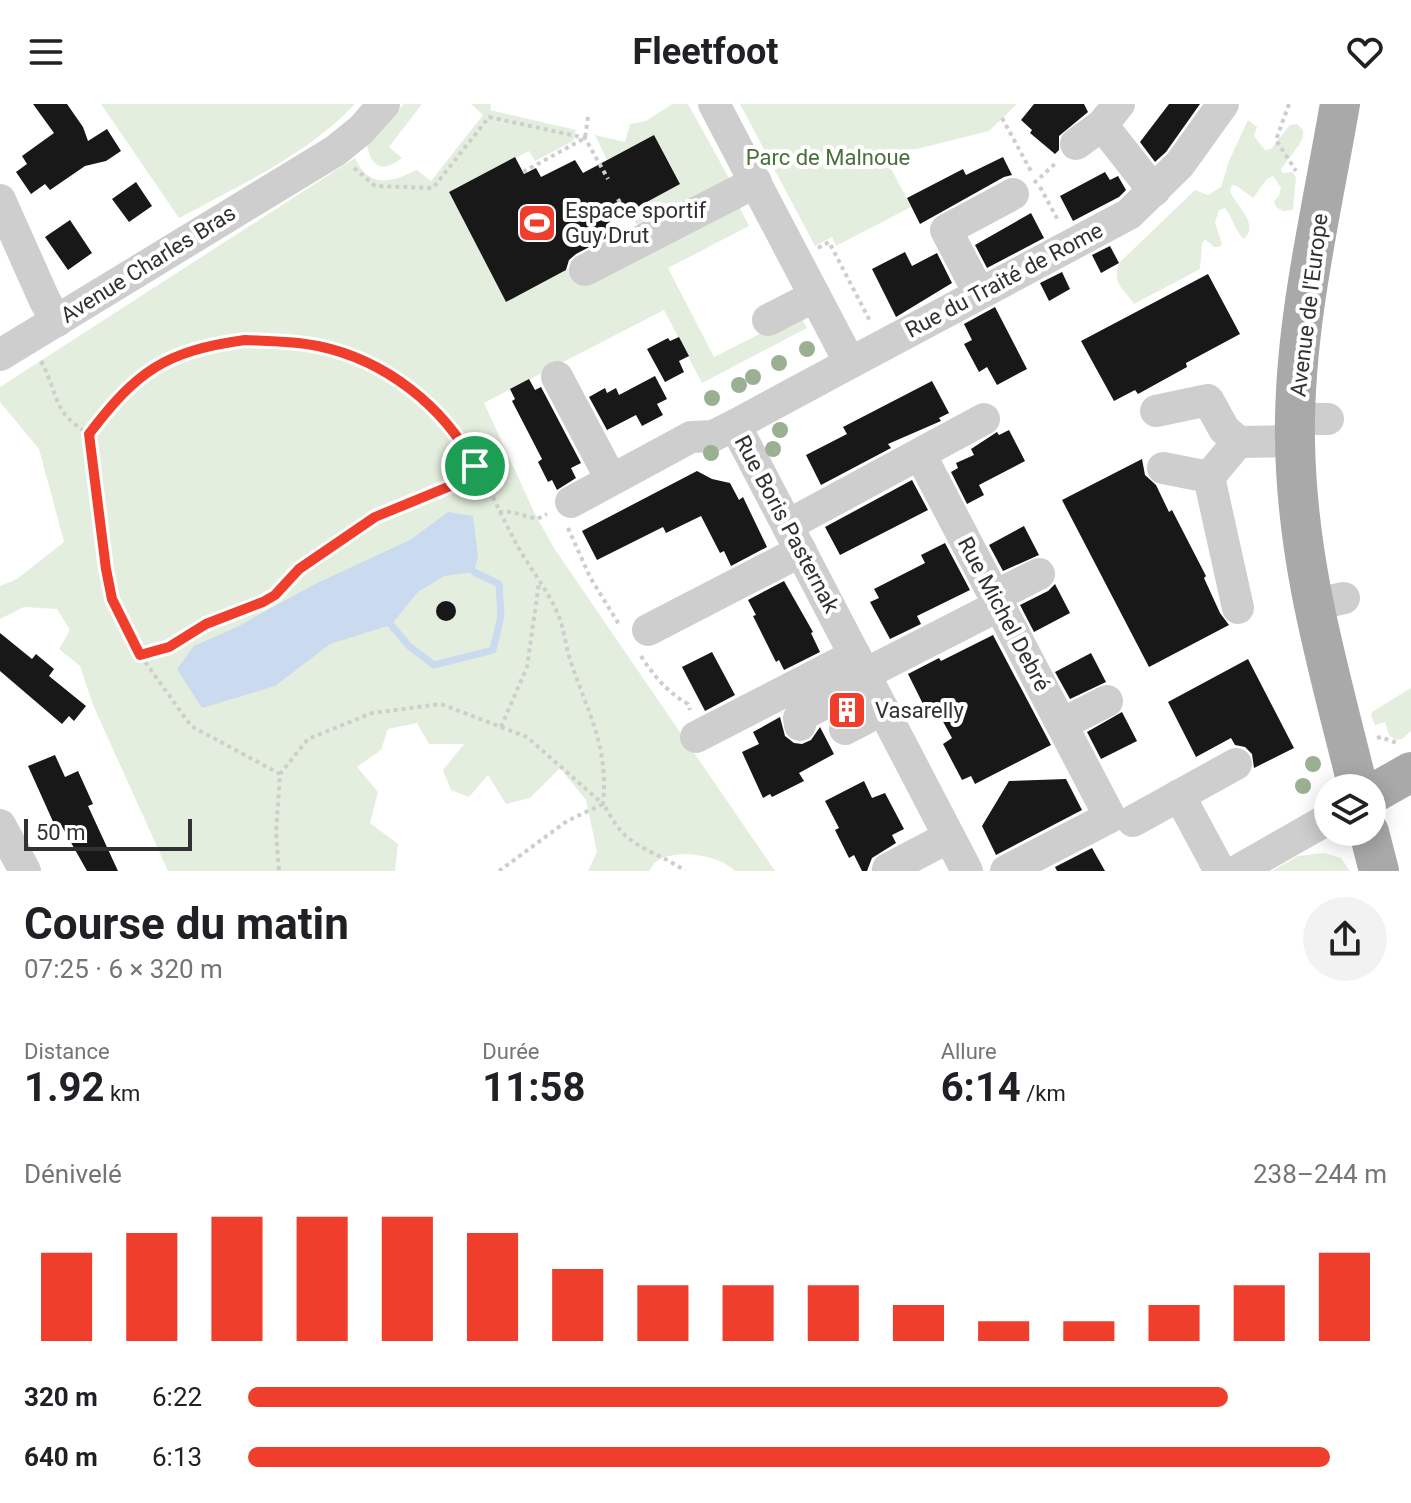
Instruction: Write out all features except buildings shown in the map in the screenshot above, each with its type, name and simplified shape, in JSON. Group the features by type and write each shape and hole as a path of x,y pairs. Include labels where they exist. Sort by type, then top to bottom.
{"main road":[{"name":"Avenue de l'Europe","path":"1340,104 1303,316 1306,427 1301,532 1328,602 1356,774"},
{"path":"1386,786 1411,772"},
{"path":"1373,846 1379,871"}],"street":[{"name":"Avenue Charles Bras","path":"297,172 370,104"},
{"name":"Avenue Charles Bras","path":"0,355 342,146 384,104"},
{"path":"714,104 850,363"},
{"name":"Rue du Traité de Rome","path":"850,363 1129,214 1180,164 1223,104"},
{"path":"1076,144 1110,114 1154,191"},
{"path":"585,270 756,182"},
{"path":"979,293 946,230 1013,194"},
{"path":"0,200 40,292 57,321"},
{"path":"768,320 815,296"},
{"name":"Rue Boris Pasternak","path":"850,363 735,425 967,871"},
{"path":"557,377 611,479"},
{"path":"1156,411 1208,400 1224,429 1238,442"},
{"path":"648,630 920,454 984,419"},
{"path":"571,502 691,437 713,436 735,425"},
{"path":"1209,477 1238,442 1306,427"},
{"name":"Rue Michel Debré","path":"920,454 1110,817 1006,871"},
{"path":"1163,468 1209,477"},
{"path":"1209,477 1238,608"},
{"path":"696,737 863,670 997,601 1039,574"},
{"path":"800,725 802,715 863,670"},
{"path":"1062,724 1107,701"},
{"path":"845,729 883,709"},
{"path":"1133,821 1236,764"},
{"path":"1179,795 1220,871"},
{"path":"0,825 25,871"},
{"path":"1237,871 1314,827"},
{"path":"888,869 949,837"}],"path":[{"path":"1289,104 1276,140 1298,175"},
{"path":"342,146 359,175 375,186 433,188 489,117 585,138"},
{"path":"588,117 585,138 608,179"},
{"path":"523,172 585,138"},
{"path":"1013,194 1037,182 1076,144"},
{"path":"28,338 45,370 60,410 69,422 89,434"},
{"path":"280,774 191,726 140,655 112,599 106,569 89,434 115,400 136,380 173,357 207,345 284,342 319,346 373,364 436,411 449,425 557,613 570,660 596,725 604,765 603,804"},
{"path":"140,655 169,647 206,624 263,602 275,595 299,569 375,517 460,482 468,477 475,466"},
{"path":"499,512 537,519 571,502"},
{"path":"501,727 527,667 539,582"},
{"path":"279,871 276,833 280,774 308,739 372,713 441,704 527,737 603,804 620,831 685,871"},
{"path":"499,871 567,821 603,804"}],"green space":[{"path":"101,104 355,104 294,154 179,218"},
{"path":"404,104 422,104 389,147 402,158 389,166 379,166 371,159 367,145"},
{"path":"471,104 491,104 490,110 576,130 573,141 535,161 529,151 449,192 506,302 572,267 736,200 749,226 668,268 714,357 799,314 807,328 702,383 664,310 484,403 554,548 775,871 735,871 709,857 686,854 665,857 649,871 588,871 597,852 586,800 560,768 530,798 506,804 488,775 469,797 451,790 443,770 464,744 429,744 417,723 388,729 381,750 357,767 378,792 370,823 398,844 395,871 168,871 93,705 80,666 59,649 70,630 57,609 24,607 0,619 0,586 17,579 64,542 39,449 0,402 0,387 355,158 367,175 374,179 390,180 417,170 431,181 483,115"},
{"path":"672,104 688,104 730,180 639,229 621,194 634,209 680,183 654,135 607,160 595,135 625,142 630,124 646,121"},
{"name":"Parc de Malnoue","path":"740,104 1017,104 989,131 917,149 882,151 911,207 836,246 832,237 815,246"},
{"path":"1248,120 1257,127 1254,136 1265,150 1271,149 1290,125 1297,124 1303,130 1299,145 1281,169 1282,173 1292,172 1296,177 1293,210 1283,211 1276,207 1274,201 1281,188 1273,176 1267,179 1253,198 1232,185 1230,191 1248,221 1248,233 1244,239 1225,208 1219,210 1215,222 1222,244 1214,247 1205,239 1200,269 1134,304 1118,281 1119,263 1195,190 1208,195 1221,187"},
{"path":"1411,688 1411,731 1402,739 1395,740 1389,735 1385,722 1375,725 1372,712"},
{"path":"1324,853 1341,858 1350,871 1272,871 1298,856"}],"water":[{"path":"448,512 473,516 478,557 474,572 444,576 418,592 391,625 330,644 275,686 202,708 177,669 194,646 410,540"}],"waterway":[{"path":"391,625 409,646 434,665 493,650 501,616 499,584 474,572"}],"place":[{"name":"Espace sportif Guy Drut","path":"537,223"},
{"name":"Vasarelly","path":"847,710"}],"route":[{"path":"245,340 284,342 319,346 373,364 436,411 460,440 475,466 468,477 460,482 375,517 299,569 275,595 263,602 206,624 169,647 140,655 112,599 89,434 115,400 136,380 173,357 207,345 245,340"}]}
